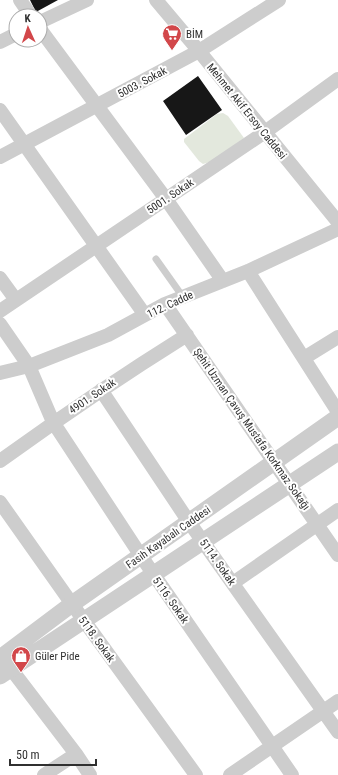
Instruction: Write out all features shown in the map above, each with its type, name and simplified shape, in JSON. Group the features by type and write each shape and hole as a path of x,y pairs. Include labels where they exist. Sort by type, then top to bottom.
{"street":[{"path":"48,18 87,0"},
{"name":"Mehmet Akif Ersoy Caddesi","path":"156,0 338,222"},
{"name":"5003. Sokak","path":"0,157 199,51 279,0"},
{"path":"48,39 166,199 223,281"},
{"name":"5001. Sokak","path":"0,311 265,132 338,79"},
{"path":"0,110 145,315"},
{"name":"112. Cadde","path":"0,373 29,366 108,335 165,304 223,281 338,229"},
{"path":"248,270 338,412"},
{"path":"0,278 16,300"},
{"name":"Şehit Uzman Çavuş Mustafa Korkmaz Sokağı","path":"165,304 338,555"},
{"name":"5116. Sokak","path":"0,324 29,366 53,422 141,556 292,775"},
{"name":"4901. Sokak","path":"0,461 53,422 187,335"},
{"path":"304,358 338,337"},
{"name":"5114. Sokak","path":"101,390 203,541 338,732"},
{"name":"Fasih Kayabalı Caddesi","path":"3,663 72,604 338,417"},
{"name":"Fasih Kayabalı Caddesi","path":"3,663 84,621 338,452"},
{"name":"5118. Sokak","path":"0,502 196,775"},
{"path":"233,583 338,510"},
{"path":"3,663 76,754 90,775"},
{"path":"230,775 338,701"},
{"path":"44,775 76,754"}],"lane":[{"path":"156,259 183,297"}],"shaded area":[{"path":"223,113 228,116 244,138 213,161 203,164 184,142 184,139 217,114"}],"building":[{"path":"30,0 58,0 43,8 34,8"},
{"path":"198,76 222,110 186,135 163,101"}],"place":[{"name":"BİM","path":"172,51"},
{"name":"Güler Pide","path":"21,673"}]}
